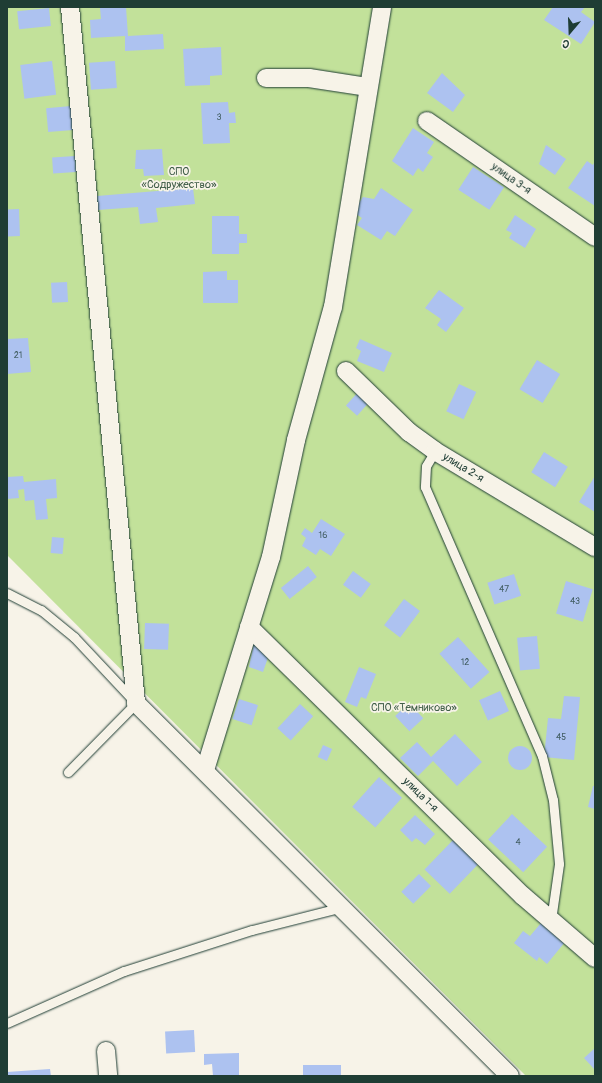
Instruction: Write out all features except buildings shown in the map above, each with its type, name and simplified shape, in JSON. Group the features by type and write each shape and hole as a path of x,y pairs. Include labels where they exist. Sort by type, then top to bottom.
{"street":[{"path":"70,7 123,591 136,703 205,770 510,1076"},
{"path":"205,770 271,557 296,440 333,307 382,7"},
{"path":"266,78 309,78 368,87"},
{"name":"улица 3-я","path":"426,121 595,237"},
{"name":"улица 2-я","path":"346,371 409,432 436,451 595,547"},
{"name":"улица 1-я","path":"249,627 551,920 595,958"},
{"path":"106,1051 108,1076"}],"lane":[{"path":"436,451 426,466 425,487 542,756 553,800 559,864 551,920"},
{"path":"7,593 40,610 74,637 136,703 68,772"},
{"path":"7,1023 124,971 252,930 343,908"}],"green space":[{"path":"7,7 595,7 595,1076 526,1076 7,555"}],"park label":[{"name":"СПО «Содружество»","path":"179,179"},
{"name":"СПО «Темниково»","path":"414,708"}]}
